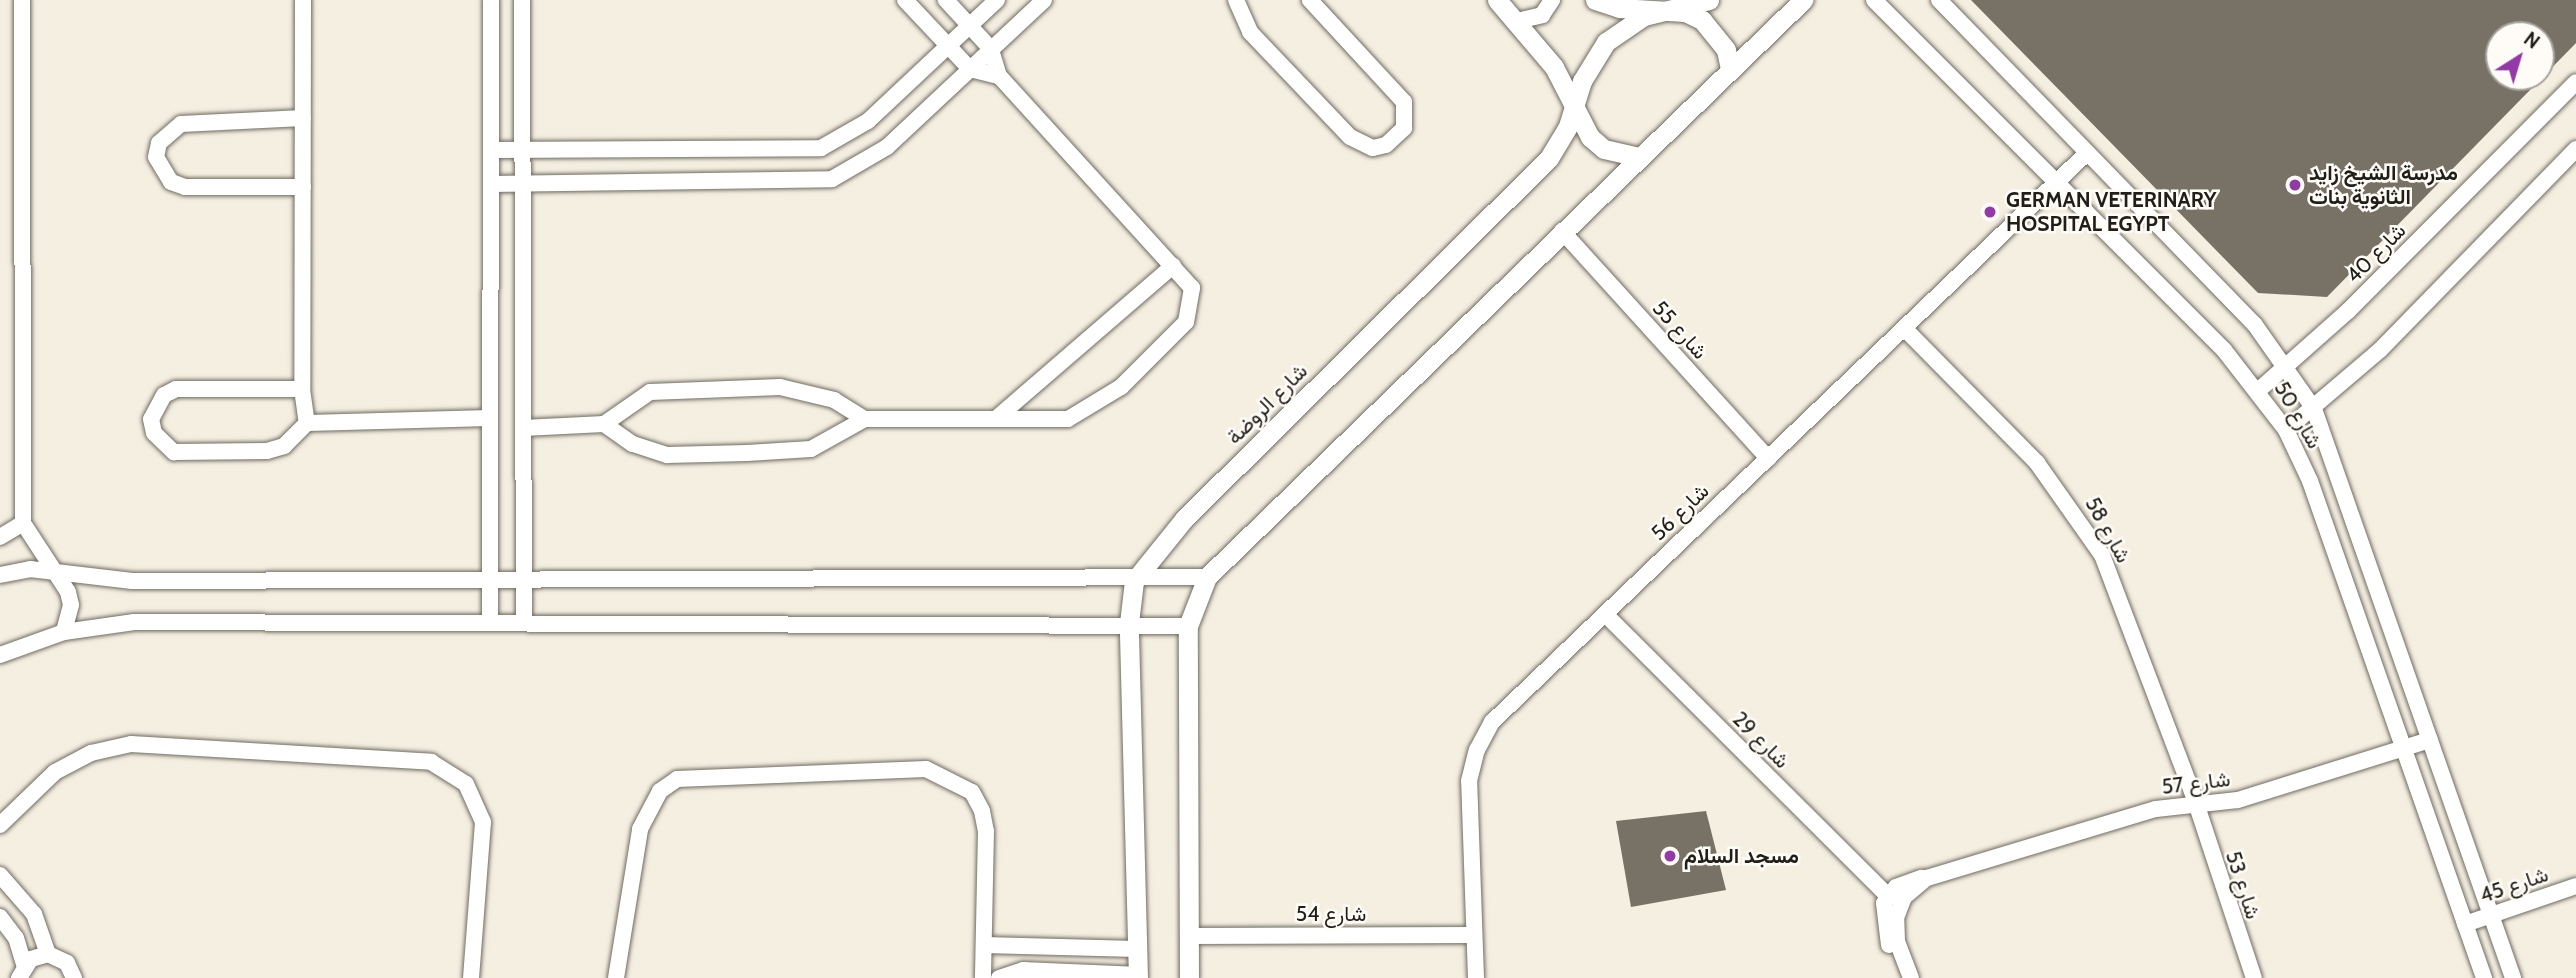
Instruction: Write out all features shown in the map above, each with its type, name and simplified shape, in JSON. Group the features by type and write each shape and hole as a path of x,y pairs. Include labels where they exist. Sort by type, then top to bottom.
{"street":[{"path":"22,0 23,523 71,605 64,632"},
{"path":"303,0 302,389 307,423"},
{"path":"490,622 491,0"},
{"path":"522,0 524,622"},
{"path":"905,0 970,69 999,76"},
{"path":"523,428 604,424 633,444 667,455 811,449 865,419 999,416 1068,419 1121,387 1191,314 1192,288 999,76 991,49 946,0"},
{"path":"491,150 821,148 852,134 997,0"},
{"path":"491,184 832,179 877,155 1044,0"},
{"path":"1236,0 1250,32 1350,137 1373,148 1386,145 1404,128 1404,103 1310,0"},
{"path":"1497,0 1517,21 1576,103 1581,121 1604,149 1640,158"},
{"path":"1517,21 1542,15 1552,0"},
{"path":"1595,0 1619,8 1685,12 1717,33 1730,69"},
{"name":"شارع الروضة","path":"1134,581 1184,519 1549,158 1576,103 1592,60 1606,42 1644,16 1709,0"},
{"path":"1189,978 1188,626 1207,577 1803,0"},
{"name":"شارع 50","path":"1874,0 2260,389 2286,429 2484,978"},
{"name":"شارع 50","path":"1939,0 2255,325 2314,409 2513,978"},
{"name":"شارع 40","path":"2260,389 2286,368 2576,82"},
{"path":"303,118 181,124 159,143 156,158 166,177 185,187 303,187"},
{"path":"2286,429 2314,409 2380,350 2576,149"},
{"name":"شارع 56","path":"1476,978 1469,781 1476,750 1492,722 2087,153"},
{"name":"شارع 55","path":"1562,231 1768,458"},
{"path":"999,416 1173,266"},
{"name":"شارع 58","path":"1904,328 2037,463 2083,522 2102,555 2196,803"},
{"path":"604,424 632,399 668,388 798,389 834,400 865,419"},
{"path":"302,389 176,389 159,400 151,419 158,439 174,452 267,451 284,446 307,423 490,418"},
{"path":"0,537 23,523"},
{"path":"0,575 51,570 132,581 1134,581 1207,577"},
{"path":"999,978 1024,970 1138,977 1129,623 1134,581"},
{"name":"شارع 29","path":"1605,614 1888,895"},
{"path":"0,655 64,632 134,622 1129,623 1188,626"},
{"name":"شارع 57","path":"1888,895 1906,881 1927,878 2156,809 2238,800 2430,740"},
{"path":"0,825 55,772 91,753 131,744 431,762 466,785 483,822 471,978"},
{"path":"616,978 647,809 677,779 699,774 926,769 953,778 972,792 986,831 983,978"},
{"name":"شارع 53","path":"2196,803 2254,978"},
{"path":"0,876 34,914 48,954 67,963 74,978"},
{"name":"شارع 57","path":"1911,978 1897,941 1896,918 1904,898 1927,878"},
{"name":"شارع 45","path":"2465,924 2576,886"},
{"path":"1888,895 1885,926 1901,978"},
{"path":"0,917 16,939 21,971 48,954"},
{"name":"شارع 54","path":"1189,936 1474,934"},
{"path":"984,945 1138,949"}],"building":[{"name":"مدرسة الشيخ زايد الثانوية بنات","path":"1971,0 2576,0 2576,43 2555,64 2555,21 2485,21 2485,91 2529,91 2327,297 2258,293"},
{"name":"مسجد السلام","path":"1706,811 1726,890 1631,907 1616,821"}],"place":[{"name":"مدرسة الشيخ زايد الثانوية بنات","path":"2295,185"},
{"name":"GERMAN VETERINARY HOSPITAL EGYPT","path":"1990,212"},
{"name":"مسجد السلام","path":"1670,856"}]}
